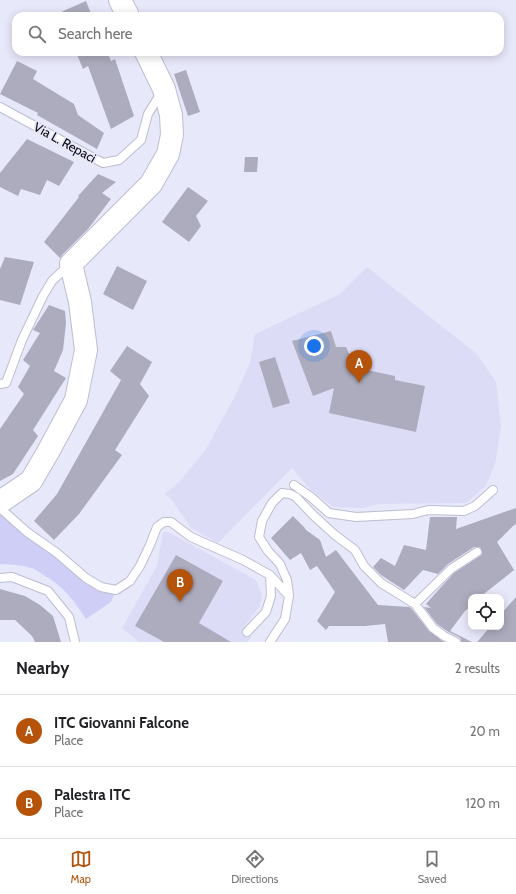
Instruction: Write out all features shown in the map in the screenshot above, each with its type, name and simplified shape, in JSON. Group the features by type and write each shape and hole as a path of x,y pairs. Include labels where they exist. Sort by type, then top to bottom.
{"street":[{"path":"120,0 126,12"},
{"path":"0,502 31,481 76,400 86,350 80,302 71,264 151,184 168,154 172,135 171,115 164,88 148,56"}],"lane":[{"name":"Via L. Repaci","path":"0,106 103,163 119,160 141,140 148,114 164,88"},
{"path":"0,384 6,383 22,340 43,296 52,281 71,264"},
{"path":"294,485 311,497 329,513 356,517 413,514 428,510 464,511 475,506 493,490"},
{"path":"270,642 285,619 289,596 287,580 280,564 268,551 259,537 262,521 272,503 282,493 290,494 296,497 335,535 355,550 364,566 381,583 415,604 433,628 456,642"},
{"path":"0,508 27,532 57,553 86,578 101,587 116,590 130,582 140,566 157,527 164,522 171,522 191,537 243,560 270,575 289,596"},
{"path":"415,604 451,569 477,552"},
{"path":"246,632 266,612 271,596 270,575"},
{"path":"0,578 12,577 48,591 69,617 75,642"}],"shaded area":[{"path":"367,267 477,354 496,382 501,426 495,465 485,487 466,503 378,504 363,508 333,507 310,489 292,468 218,543 191,528 171,499 164,494 179,482 206,449 234,398 250,363 255,334 340,294"},
{"path":"0,508 86,578 116,590 111,602 86,619 77,605 56,583 31,568 0,564"},
{"path":"163,532 168,532 256,580 262,595 260,606 243,628 251,638 247,642 139,642 122,628 157,566"}],"building":[{"path":"86,1 90,12 61,12"},
{"path":"78,56 109,56 111,61 115,59 134,116 111,129 88,66 83,69"},
{"path":"17,61 37,71 33,79 74,104 78,115 104,133 97,149 37,115 38,113 0,94"},
{"path":"186,70 200,112 188,116 174,74"},
{"path":"27,139 74,162 59,186 47,180 40,195 21,189 18,196 0,187 0,173"},
{"path":"245,157 258,157 257,172 244,172"},
{"path":"98,174 116,182 102,193 111,199 88,229 60,258 44,242 79,197 78,196"},
{"path":"188,187 208,201 196,216 201,226 189,242 162,222"},
{"path":"5,257 34,262 20,305 0,300 0,269"},
{"path":"117,266 147,281 133,310 103,294"},
{"path":"49,305 65,311 66,323 63,350 54,371 66,378 33,430 38,436 13,474 0,481 0,429 24,394 18,387 30,366 23,360 40,333 33,330"},
{"path":"331,331 336,347 346,347 355,367 395,376 395,380 425,386 416,432 329,413 334,388 313,396 292,341"},
{"path":"127,346 152,362 140,384 149,396 115,450 122,455 79,514 54,540 34,521 57,494 121,380 110,371"},
{"path":"275,357 290,403 273,408 259,362"},
{"path":"516,508 516,524 497,542 514,570 484,594 468,594 468,608 450,631 472,642 461,642 459,637 437,624 424,607 431,608 426,604 454,573 482,554 480,547 474,547 448,564 438,574 423,570 404,590 381,575 373,567 381,558 395,566 404,545 426,550 430,517 457,517 456,529"},
{"path":"293,516 306,530 320,540 326,557 336,550 378,605 411,608 429,631 444,642 388,642 385,624 365,626 329,626 326,630 317,621 335,592 317,566 310,570 301,553 290,560 271,538"},
{"path":"176,555 223,581 199,623 231,642 164,642 135,626"},
{"path":"0,589 25,596 40,605 53,616 61,642 35,642 32,636 15,620 0,620"},
{"path":"516,597 516,642 477,642 487,630 504,630 504,611"}],"place":[{"name":"ITC Giovanni Falcone","path":"359,383"},
{"name":"Palestra ITC","path":"180,602"}]}
